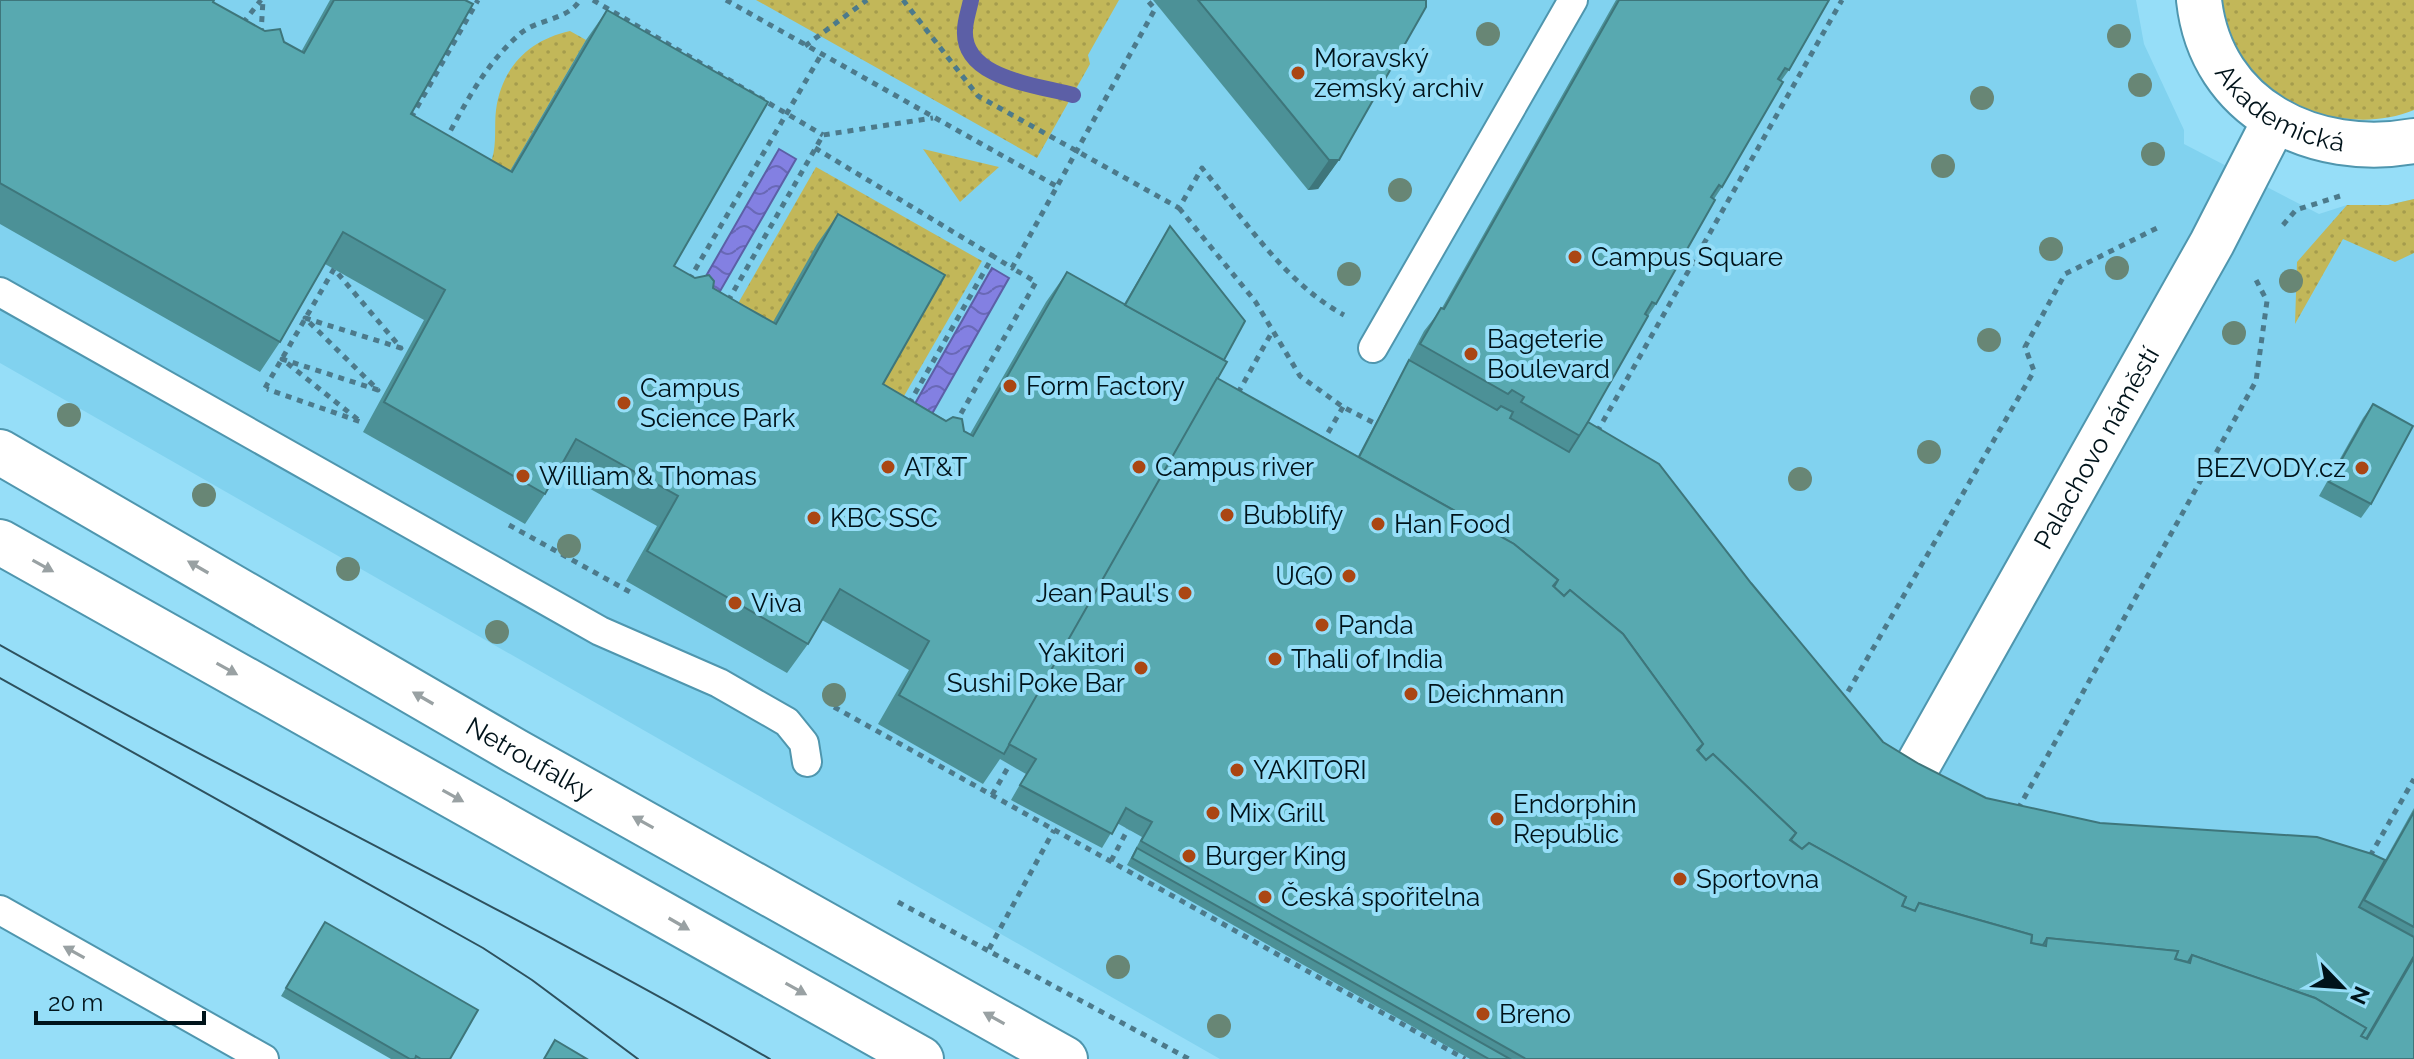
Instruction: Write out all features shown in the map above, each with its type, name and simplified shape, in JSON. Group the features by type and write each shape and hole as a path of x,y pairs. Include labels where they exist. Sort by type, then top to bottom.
{"street":[{"name":"Akademická","path":"2199,0 2210,43 2227,72 2248,99 2275,120 2307,137 2342,145 2378,147 2414,141"},
{"name":"Palachovo náměstí","path":"1914,772 2212,243 2275,120"},
{"name":"Netroufalky","path":"0,452 515,751 1065,1059"},
{"path":"0,542 921,1059"}],"lane":[{"path":"1373,348 1573,0"},
{"path":"0,292 600,631 719,683 787,722 804,743 807,762"},
{"path":"0,910 264,1059"}],"path":[{"path":"241,24 262,0"},
{"path":"260,44 262,0"},
{"path":"403,131 478,0"},
{"path":"439,152 483,73 523,31 574,9 580,0"},
{"path":"593,0 823,135 934,118"},
{"path":"726,0 1058,187"},
{"path":"805,46 867,0"},
{"path":"903,0 978,96 1179,208 1255,301 1300,376 1343,407 1374,423"},
{"path":"1012,268 1155,9 1147,0"},
{"path":"1591,442 1842,0"},
{"path":"687,284 821,55"},
{"path":"725,306 823,135"},
{"path":"815,148 1036,282 953,428"},
{"path":"1179,208 1202,168 1279,261 1326,305 1351,319"},
{"path":"903,415 993,256"},
{"path":"265,388 305,318 334,269 401,348 305,318"},
{"path":"282,359 378,390 305,318"},
{"path":"1231,406 1272,331"},
{"path":"265,388 361,422 282,359"},
{"path":"1841,705 2034,371"},
{"path":"265,388 306,412"},
{"path":"1315,454 1343,407"},
{"path":"2016,813 2216,451"},
{"path":"498,519 636,596"},
{"path":"827,703 1054,830 1080,840 1111,861 1465,1059"},
{"path":"992,795 1010,764"},
{"path":"2362,870 2414,779"},
{"path":"1111,861 1128,829"},
{"path":"989,949 1054,830"},
{"path":"892,899 1189,1059"}],"shaded area":[{"path":"0,0 2136,0 2144,44 2184,130 2184,144 2319,214 2347,205 2388,205 2414,199 2414,1059 1220,1059 0,363"},
{"path":"756,0 1119,0 1088,55 1090,64 1037,158"},
{"path":"2222,0 2414,0 2414,110 2362,120 2335,117 2308,109 2284,97 2263,81 2245,60 2230,32"},
{"path":"570,31 586,40 492,202 473,191 492,159 496,110 504,81 511,68 530,49 555,35"},
{"path":"923,149 999,167 960,202"},
{"path":"816,167 982,261 900,403 736,307"},
{"path":"2414,199 2414,253 2395,262 2343,239 2295,324 2297,262 2347,205 2388,205"}],"water":[{"path":"779,149 796,159 715,300 698,290"},
{"path":"992,268 1009,278 929,419 912,409"}],"building":[{"name":"Campus Science Park","path":"0,0 214,0 265,31 280,29 284,42 304,53 334,0 465,0 473,4 411,114 512,172 607,10 768,102 674,266 695,278 709,275 714,281 713,288 776,324 838,214 945,275 883,384 946,421 953,417 962,419 964,431 973,436 1067,272 1227,362 1004,754 899,695 929,641 840,589 808,644 647,551 678,496 576,439 545,494 384,402 445,290 343,232 280,342 0,183"},
{"name":"Moravský zemský archiv","path":"1198,0 1426,0 1426,7 1339,160 1329,160"},
{"name":"Campus Square","path":"1619,0 1829,0 1789,70 1785,68 1778,79 1783,82 1722,187 1719,185 1711,197 1715,200 1656,304 1652,302 1645,314 1648,316 1580,436 1521,402 1524,397 1512,390 1508,394 1420,344 1441,308 1444,309"},
{"path":"1170,226 1245,321 1224,360 1125,305"},
{"path":"1409,360 1497,410 1501,406 1513,412 1510,418 1569,452 1588,422 1659,464 1751,583 1883,742 1919,764 1986,798 2100,823 2317,837 2385,860 2359,907 2414,937 2414,956 2366,1039 2361,1036 2366,1028 2315,998 2192,955 2188,962 2175,959 2178,951 2047,938 2043,945 2031,943 2032,935 1919,903 1914,911 1902,906 1906,897 1809,843 1802,849 1791,840 1796,833 1713,754 1706,760 1698,751 1703,744 1623,634 1570,590 1564,596 1554,587 1558,580 1514,544 1359,457"},
{"path":"1217,378 1514,544 1558,580 1553,586 1564,596 1570,590 1623,634 1703,744 1697,750 1706,760 1713,754 1796,833 1790,840 1802,849 1809,843 1906,897 1902,906 1915,911 1919,903 2032,935 2031,943 2046,946 2047,938 2178,951 2175,959 2190,963 2192,955 2315,998 2366,1028 2361,1036 2367,1039 2414,958 2414,1059 1526,1059 1141,841 1152,822 1126,808 1112,834 1020,785 1036,759 1009,744"},
{"name":"BEZVODY.cz","path":"2373,404 2413,426 2371,504 2329,482"},
{"path":"2414,812 2414,927 2364,900"},
{"path":"1137,848 1510,1059 1489,1059 1132,858"},
{"path":"325,922 478,1010 450,1059 421,1059 416,1056 410,1059 286,988"},
{"path":"555,1040 587,1059 544,1059"}],"waterway":[{"path":"971,0 965,30 967,46 976,59 1005,77 1073,95"}],"tram line":[{"path":"0,645 192,750 579,953 770,1059"},
{"path":"0,678 483,948 532,980 638,1059"}],"place":[{"name":"Moravský zemský archiv","path":"1298,73"},
{"name":"Campus Square","path":"1575,257"},
{"name":"Bageterie Boulevard","path":"1471,354"},
{"name":"Form Factory","path":"1010,386"},
{"name":"Campus Science Park","path":"624,403"},
{"name":"AT&T","path":"888,467"},
{"name":"Campus river","path":"1139,467"},
{"name":"BEZVODY.cz","path":"2362,468"},
{"name":"William & Thomas","path":"523,476"},
{"name":"Bubblify","path":"1227,515"},
{"name":"KBC SSC","path":"814,518"},
{"name":"Han Food","path":"1378,524"},
{"name":"UGO","path":"1349,576"},
{"name":"Jean Paul's","path":"1185,593"},
{"name":"Viva","path":"735,603"},
{"name":"Panda","path":"1322,625"},
{"name":"Thali of India","path":"1275,659"},
{"name":"Yakitori Sushi Poke Bar","path":"1141,668"},
{"name":"Deichmann","path":"1411,694"},
{"name":"YAKITORI","path":"1237,770"},
{"name":"Mix Grill","path":"1213,813"},
{"name":"Endorphin Republic","path":"1497,819"},
{"name":"Burger King","path":"1189,856"},
{"name":"Sportovna","path":"1680,879"},
{"name":"Česká spořitelna","path":"1265,897"},
{"name":"Breno","path":"1483,1014"}]}
